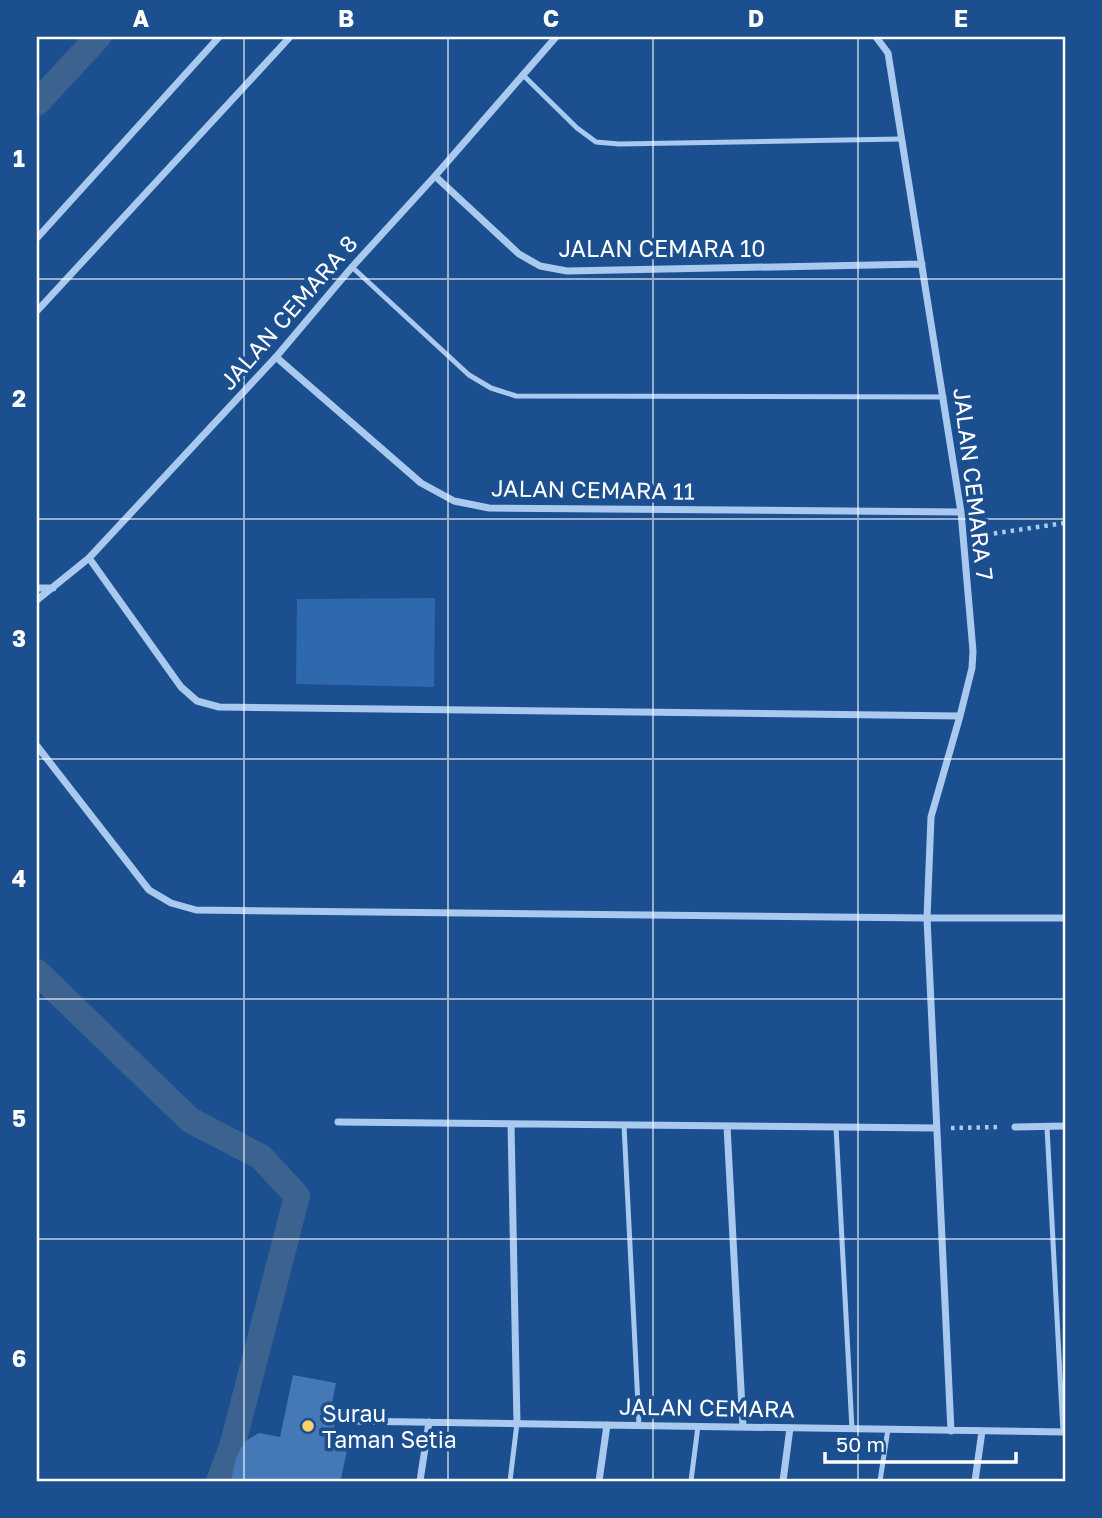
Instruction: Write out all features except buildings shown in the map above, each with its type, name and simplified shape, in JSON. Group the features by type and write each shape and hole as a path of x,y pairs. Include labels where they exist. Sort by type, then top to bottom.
{"street":[{"path":"37,239 219,37"},
{"path":"37,312 290,37"},
{"name":"JALAN CEMARA 8","path":"37,600 89,558 276,357 556,37"},
{"name":"JALAN CEMARA 7","path":"876,37 888,52 944,397 961,512 973,651 972,668 960,716 931,817 926,918 951,1431"},
{"name":"JALAN CEMARA 10","path":"435,176 519,254 540,265 567,271 922,264"},
{"name":"JALAN CEMARA 11","path":"276,357 421,483 454,501 489,508 961,512"},
{"path":"89,558 181,687 197,701 219,707 960,716"},
{"path":"37,588 54,588"},
{"path":"37,746 149,890 171,903 196,910 1065,918"},
{"path":"338,1122 937,1128"},
{"path":"511,1124 517,1423"},
{"path":"727,1126 743,1427"},
{"path":"1015,1127 1065,1126"},
{"name":"JALAN CEMARA","path":"349,1421 1064,1432"},
{"path":"420,1481 429,1422"},
{"path":"600,1481 607,1425"},
{"path":"783,1481 790,1428"},
{"path":"975,1481 982,1431"}],"lane":[{"path":"523,75 577,128 596,142 619,144 901,139"},
{"path":"352,267 469,375 491,388 516,396 944,397"},
{"path":"624,1125 639,1425"},
{"path":"836,1126 852,1429"},
{"path":"1047,1127 1064,1432"},
{"path":"510,1481 517,1423"},
{"path":"691,1481 698,1426"},
{"path":"880,1481 888,1429"}],"path":[{"path":"961,512 984,536 1065,523"},
{"path":"937,1128 1015,1127"}],"shaded area":[{"path":"435,598 434,687 296,684 297,599"}],"waterway":[{"path":"37,103 98,37"},
{"path":"37,972 190,1120 261,1157 297,1196 232,1447 219,1481"}],"place":[{"name":"Surau Taman Setia","path":"308,1426"}]}
